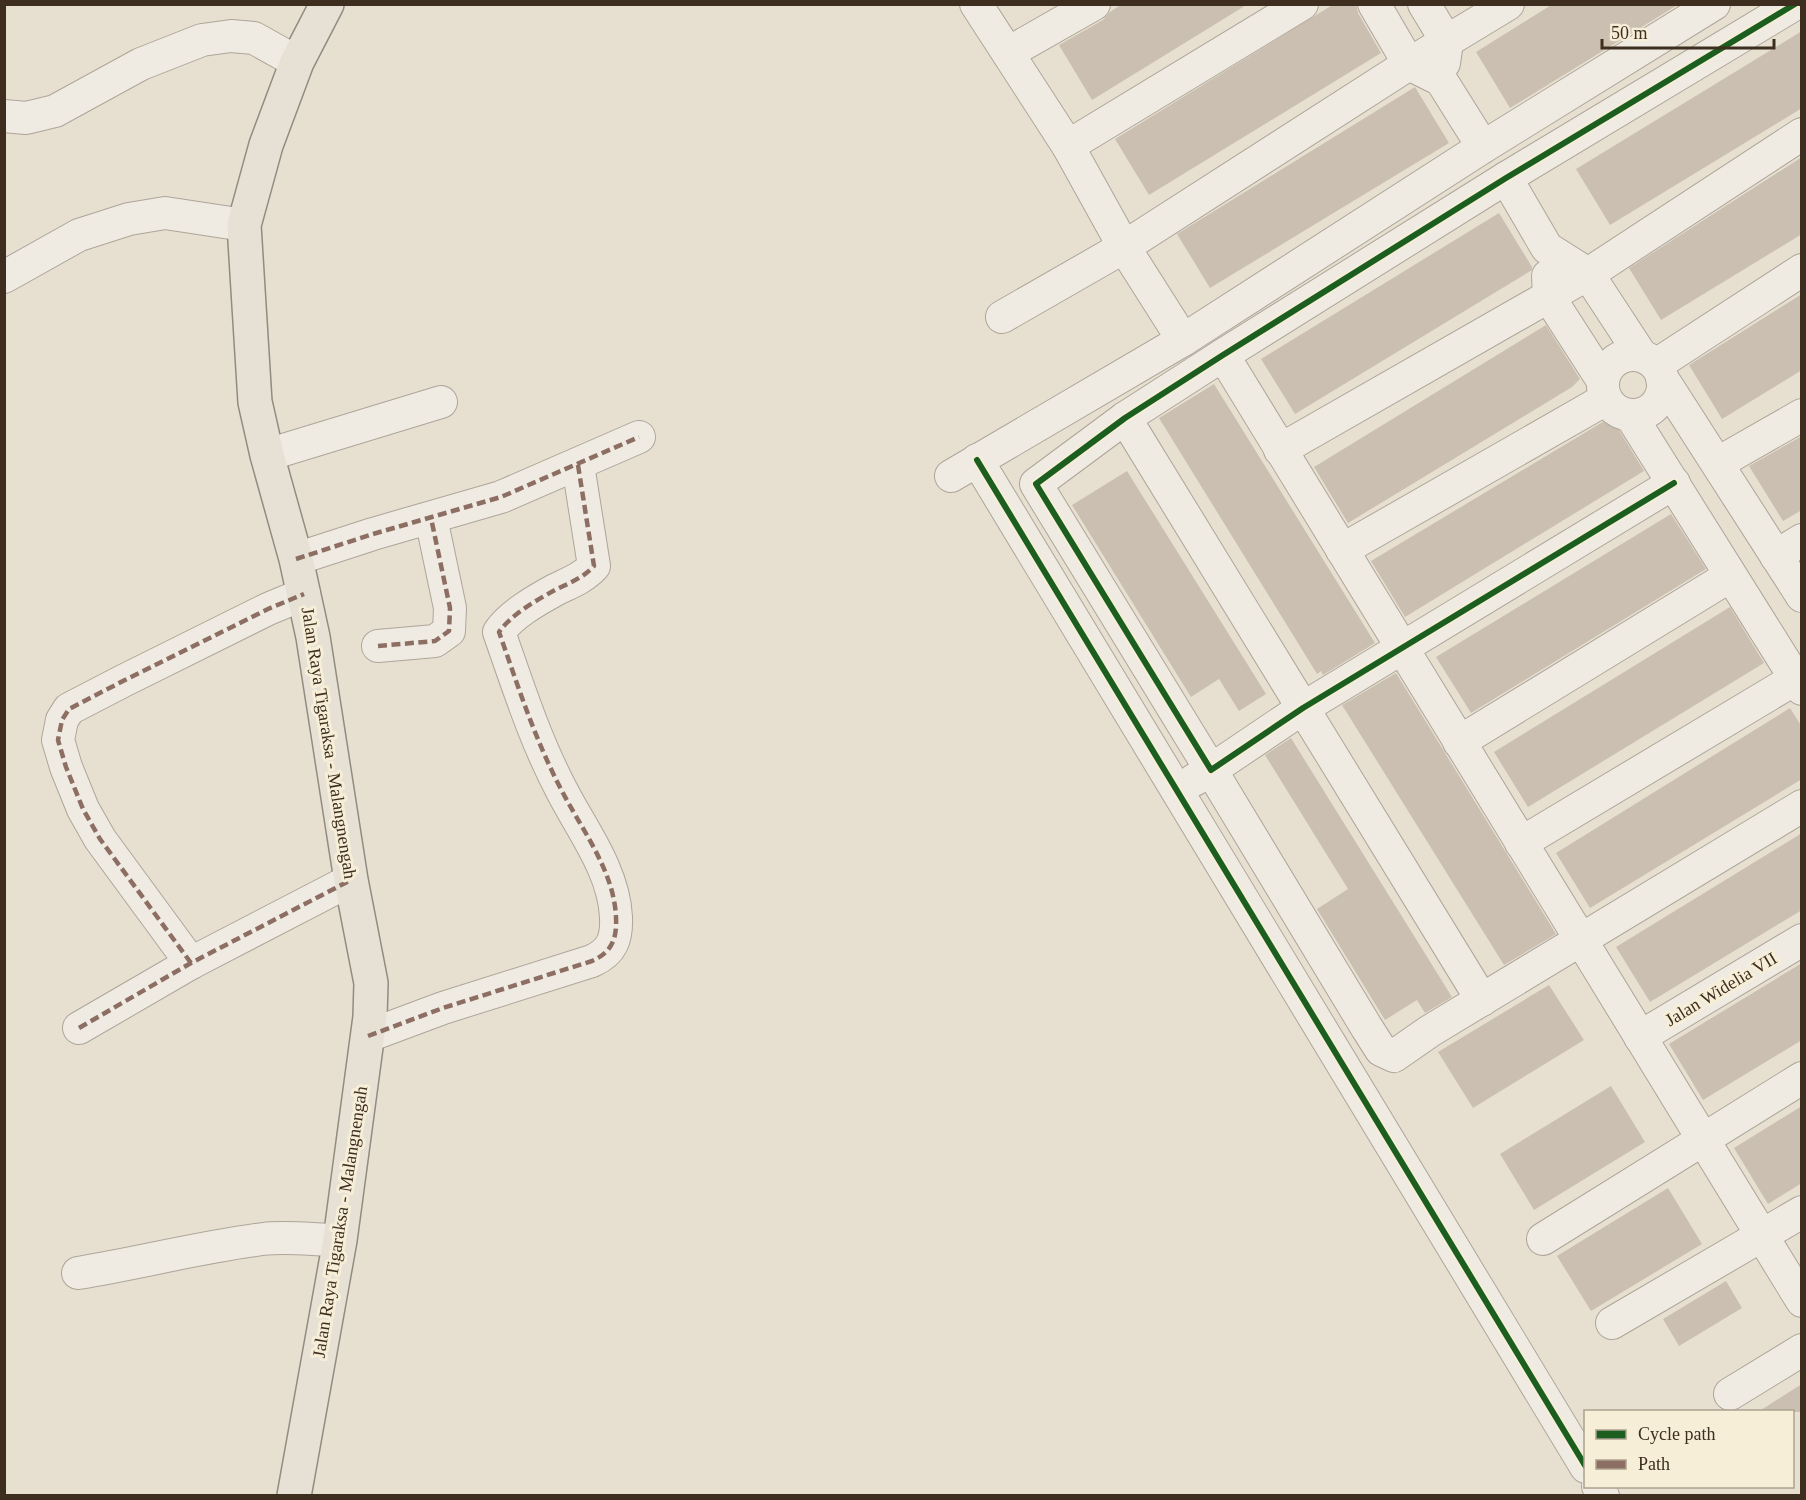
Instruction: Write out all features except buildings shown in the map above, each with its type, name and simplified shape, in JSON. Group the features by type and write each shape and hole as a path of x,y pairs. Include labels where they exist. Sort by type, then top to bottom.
{"main road":[{"name":"Jalan Raya Tigaraksa - Malangnengah","path":"294,1496 340,1240 368,1036 371,983 351,880 304,594 255,402 244,225 266,145 297,62 327,4"}],"street":[{"path":"976,4 1068,146 1124,247 1183,340"},
{"path":"1008,53 1094,4"},
{"path":"1068,146 1302,4"},
{"path":"1374,4 1409,64 1441,80 1483,147"},
{"path":"1424,4 1447,42 1441,80"},
{"path":"1002,316 1124,247 1409,64 1508,4"},
{"path":"1584,1464 1178,790 964,468 1183,340 1483,147 1714,4"},
{"path":"1795,4 1506,178 1223,355 1125,418 1036,484 1366,1029 1381,1050 1394,1056 1409,1044 1802,806"},
{"path":"4,116 26,118 54,111 141,64 202,40 231,36 254,38 297,62"},
{"path":"1281,450 1588,274 1802,134"},
{"path":"1506,178 1547,248 1588,274 1718,463 1789,548 1802,596"},
{"path":"4,277 79,235 129,219 165,213 244,225"},
{"path":"1521,843 1795,667 1730,576 1674,483 1613,399 1549,297 1547,248"},
{"path":"1653,366 1802,270"},
{"path":"1223,355 1802,1301"},
{"path":"1628,355 1653,366 1662,392 1656,405 1645,413 1613,399 1607,369 1616,360 1628,355"},
{"path":"1342,550 1613,399"},
{"path":"267,455 441,402"},
{"path":"1718,463 1802,415"},
{"path":"1125,418 1482,1000"},
{"path":"296,559 501,497 639,437"},
{"path":"368,1036 443,1008 592,962 610,951 613,944 616,918 612,892 594,849 561,790 528,716 499,632 506,622 533,603 587,574 594,566 578,465"},
{"path":"1178,790 1303,708 1674,483"},
{"path":"378,646 435,640 449,631 450,608 431,518"},
{"path":"1459,742 1730,576"},
{"path":"190,963 100,839 83,809 58,740 62,720 69,709 105,690 268,609 304,594"},
{"path":"79,1028 190,963 351,880"},
{"name":"Jalan Widelia VII","path":"1640,1037 1802,940"},
{"path":"1543,1239 1802,1078"},
{"path":"1612,1323 1802,1212"},
{"path":"78,1273 176,1252 265,1239 340,1240"},
{"path":"1730,1394 1802,1350"}],"marked path":[{"path":"296,559 501,497 639,437"},
{"path":"368,1036 443,1008 592,961 609,949 612,944 616,917 610,883 596,851 543,752 499,632 524,608 581,577 594,566 578,465"},
{"path":"378,646 435,641 449,631 450,608 431,518"},
{"path":"191,963 100,839 83,809 58,740 62,720 69,709 268,609 304,594"},
{"path":"79,1028 191,963 351,880"}],"cycle path":[{"path":"1674,483 1303,708 1211,770 1036,484 1125,418 1223,355 1506,178 1795,4"},
{"path":"977,460 1584,1464"}]}
